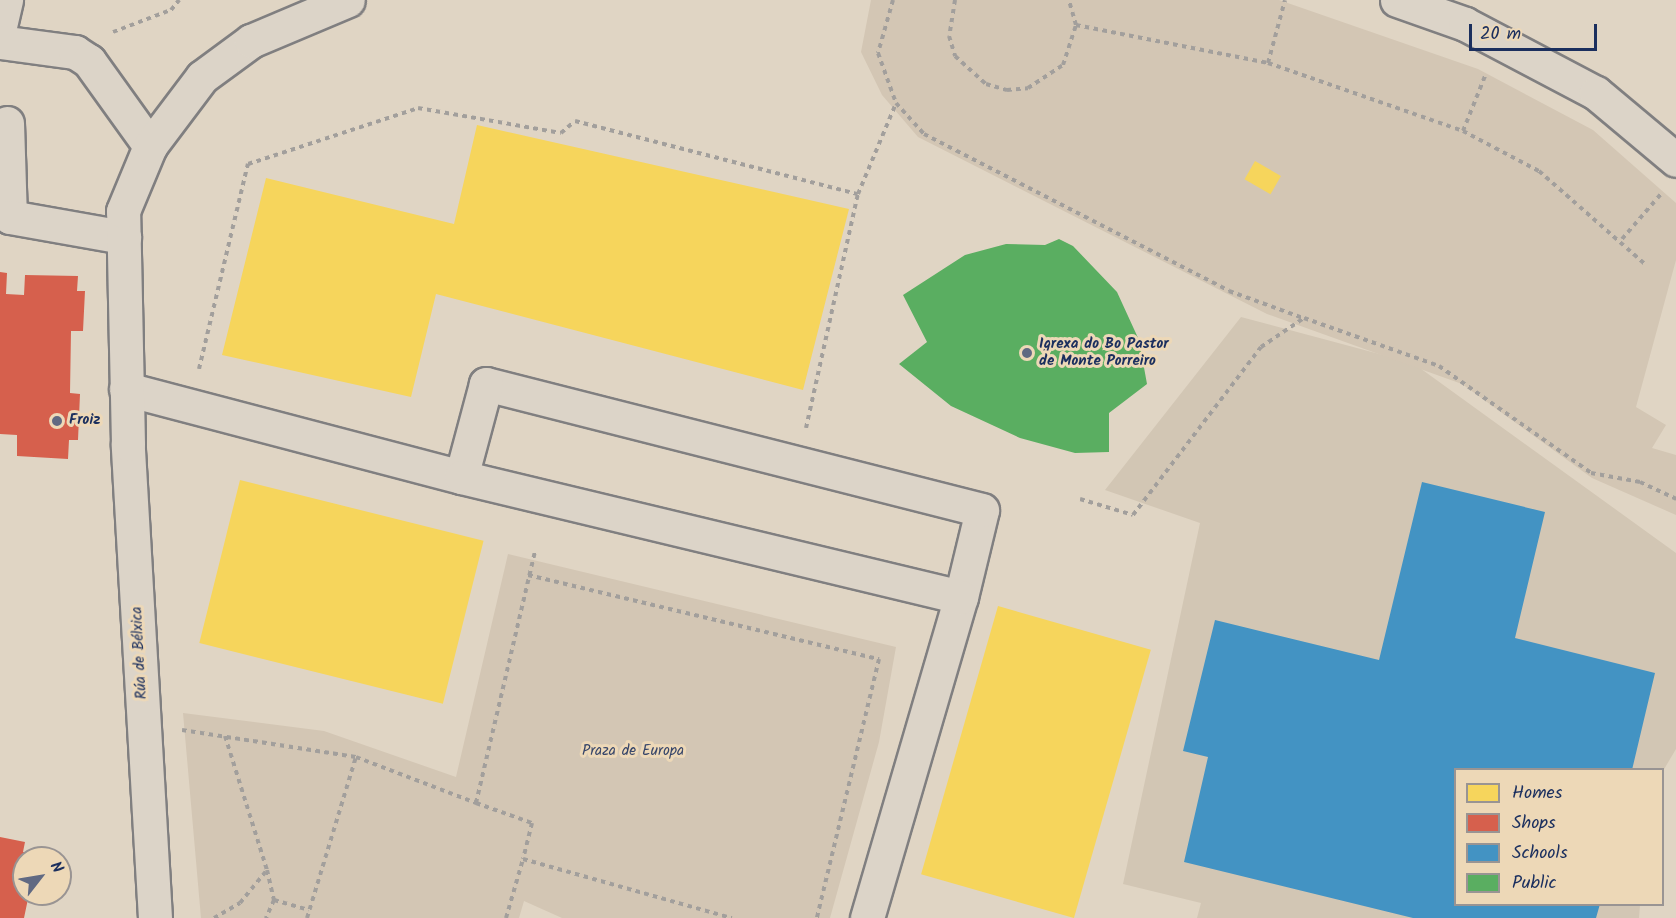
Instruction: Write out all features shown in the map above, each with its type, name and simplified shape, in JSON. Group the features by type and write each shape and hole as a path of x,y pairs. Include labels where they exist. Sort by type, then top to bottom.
{"street":[{"path":"0,26 6,0"},
{"name":"Rúa de Bélxica","path":"155,918 126,389 123,211 150,146 210,71 250,42 348,0"},
{"path":"1397,0 1465,24 1596,93 1676,160"},
{"path":"0,42 75,52 89,61 150,146"},
{"path":"7,123 10,217 124,237"},
{"path":"461,477 486,384 982,510 961,597 867,918"},
{"path":"126,389 461,477 961,597"}],"path":[{"path":"75,52 171,10 179,0"},
{"path":"893,0 878,53 896,103 924,134 1229,291 1439,366 1591,473 1640,482 1676,499"},
{"path":"955,0 949,36 955,56 986,84 1007,90 1028,88 1063,65 1076,25 1069,0"},
{"path":"1268,63 1285,0"},
{"path":"1076,25 1268,63 1464,131 1539,171 1622,239 1646,265"},
{"path":"1464,131 1490,64"},
{"path":"806,428 858,194 896,103"},
{"path":"199,369 248,164 418,108 561,133 575,121 858,194"},
{"path":"1622,239 1665,190"},
{"path":"1080,499 1133,515 1261,347 1304,318"},
{"path":"476,803 535,552"},
{"path":"528,575 879,659 817,918"},
{"path":"175,729 356,757 532,823 506,918"},
{"path":"225,736 249,798 274,900 266,918"},
{"path":"307,918 356,757"},
{"path":"523,859 732,918"},
{"path":"214,918 240,903 267,870"},
{"path":"274,900 309,910"}],"shaded area":[{"path":"1241,317 1413,363 1676,553 1676,749 1664,769 1454,768 1454,906 1640,906 1639,918 1197,918 1201,903 1123,884 1200,523 1105,490"}],"green space":[{"path":"871,0 1279,0 1478,69 1593,130 1676,203 1676,260 1636,407 1666,425 1652,448 1676,455 1676,515 1592,478 1462,384 1267,314 918,137 882,95 861,52"},
{"name":"Praza de Europa","path":"508,554 896,647 879,742 830,918 562,918 524,901 519,918 201,918 183,713 324,731 456,777"}],"building: Homes":[{"path":"477,125 849,209 803,390 436,294 411,397 222,355 266,178 454,224"},
{"path":"1255,161 1281,176 1270,194 1244,179"},
{"path":"240,480 484,541 443,704 199,643"},
{"path":"998,606 1151,650 1074,918 921,874"}],"building: Shops":[{"path":"0,272 7,273 6,294 24,295 25,275 78,276 77,291 85,291 83,331 71,331 70,393 80,394 78,440 69,440 68,459 17,456 17,435 0,434"},
{"path":"0,837 25,842 24,846 12,846 12,906 26,906 24,918 0,918"}],"building: Schools":[{"path":"1422,482 1545,512 1515,638 1655,673 1632,768 1454,768 1454,906 1599,906 1596,918 1413,918 1184,862 1208,757 1183,751 1215,620 1379,660"}],"building: Public":[{"name":"Igrexa do Bo Pastor de Monte Porreiro","path":"1059,239 1073,246 1117,292 1139,340 1147,384 1109,413 1109,452 1075,453 1020,438 951,406 899,364 927,342 903,295 965,255 1006,244 1045,245"}],"place":[{"name":"Igrexa do Bo Pastor de Monte Porreiro","path":"1027,353"},
{"name":"Froiz","path":"57,421"}]}
